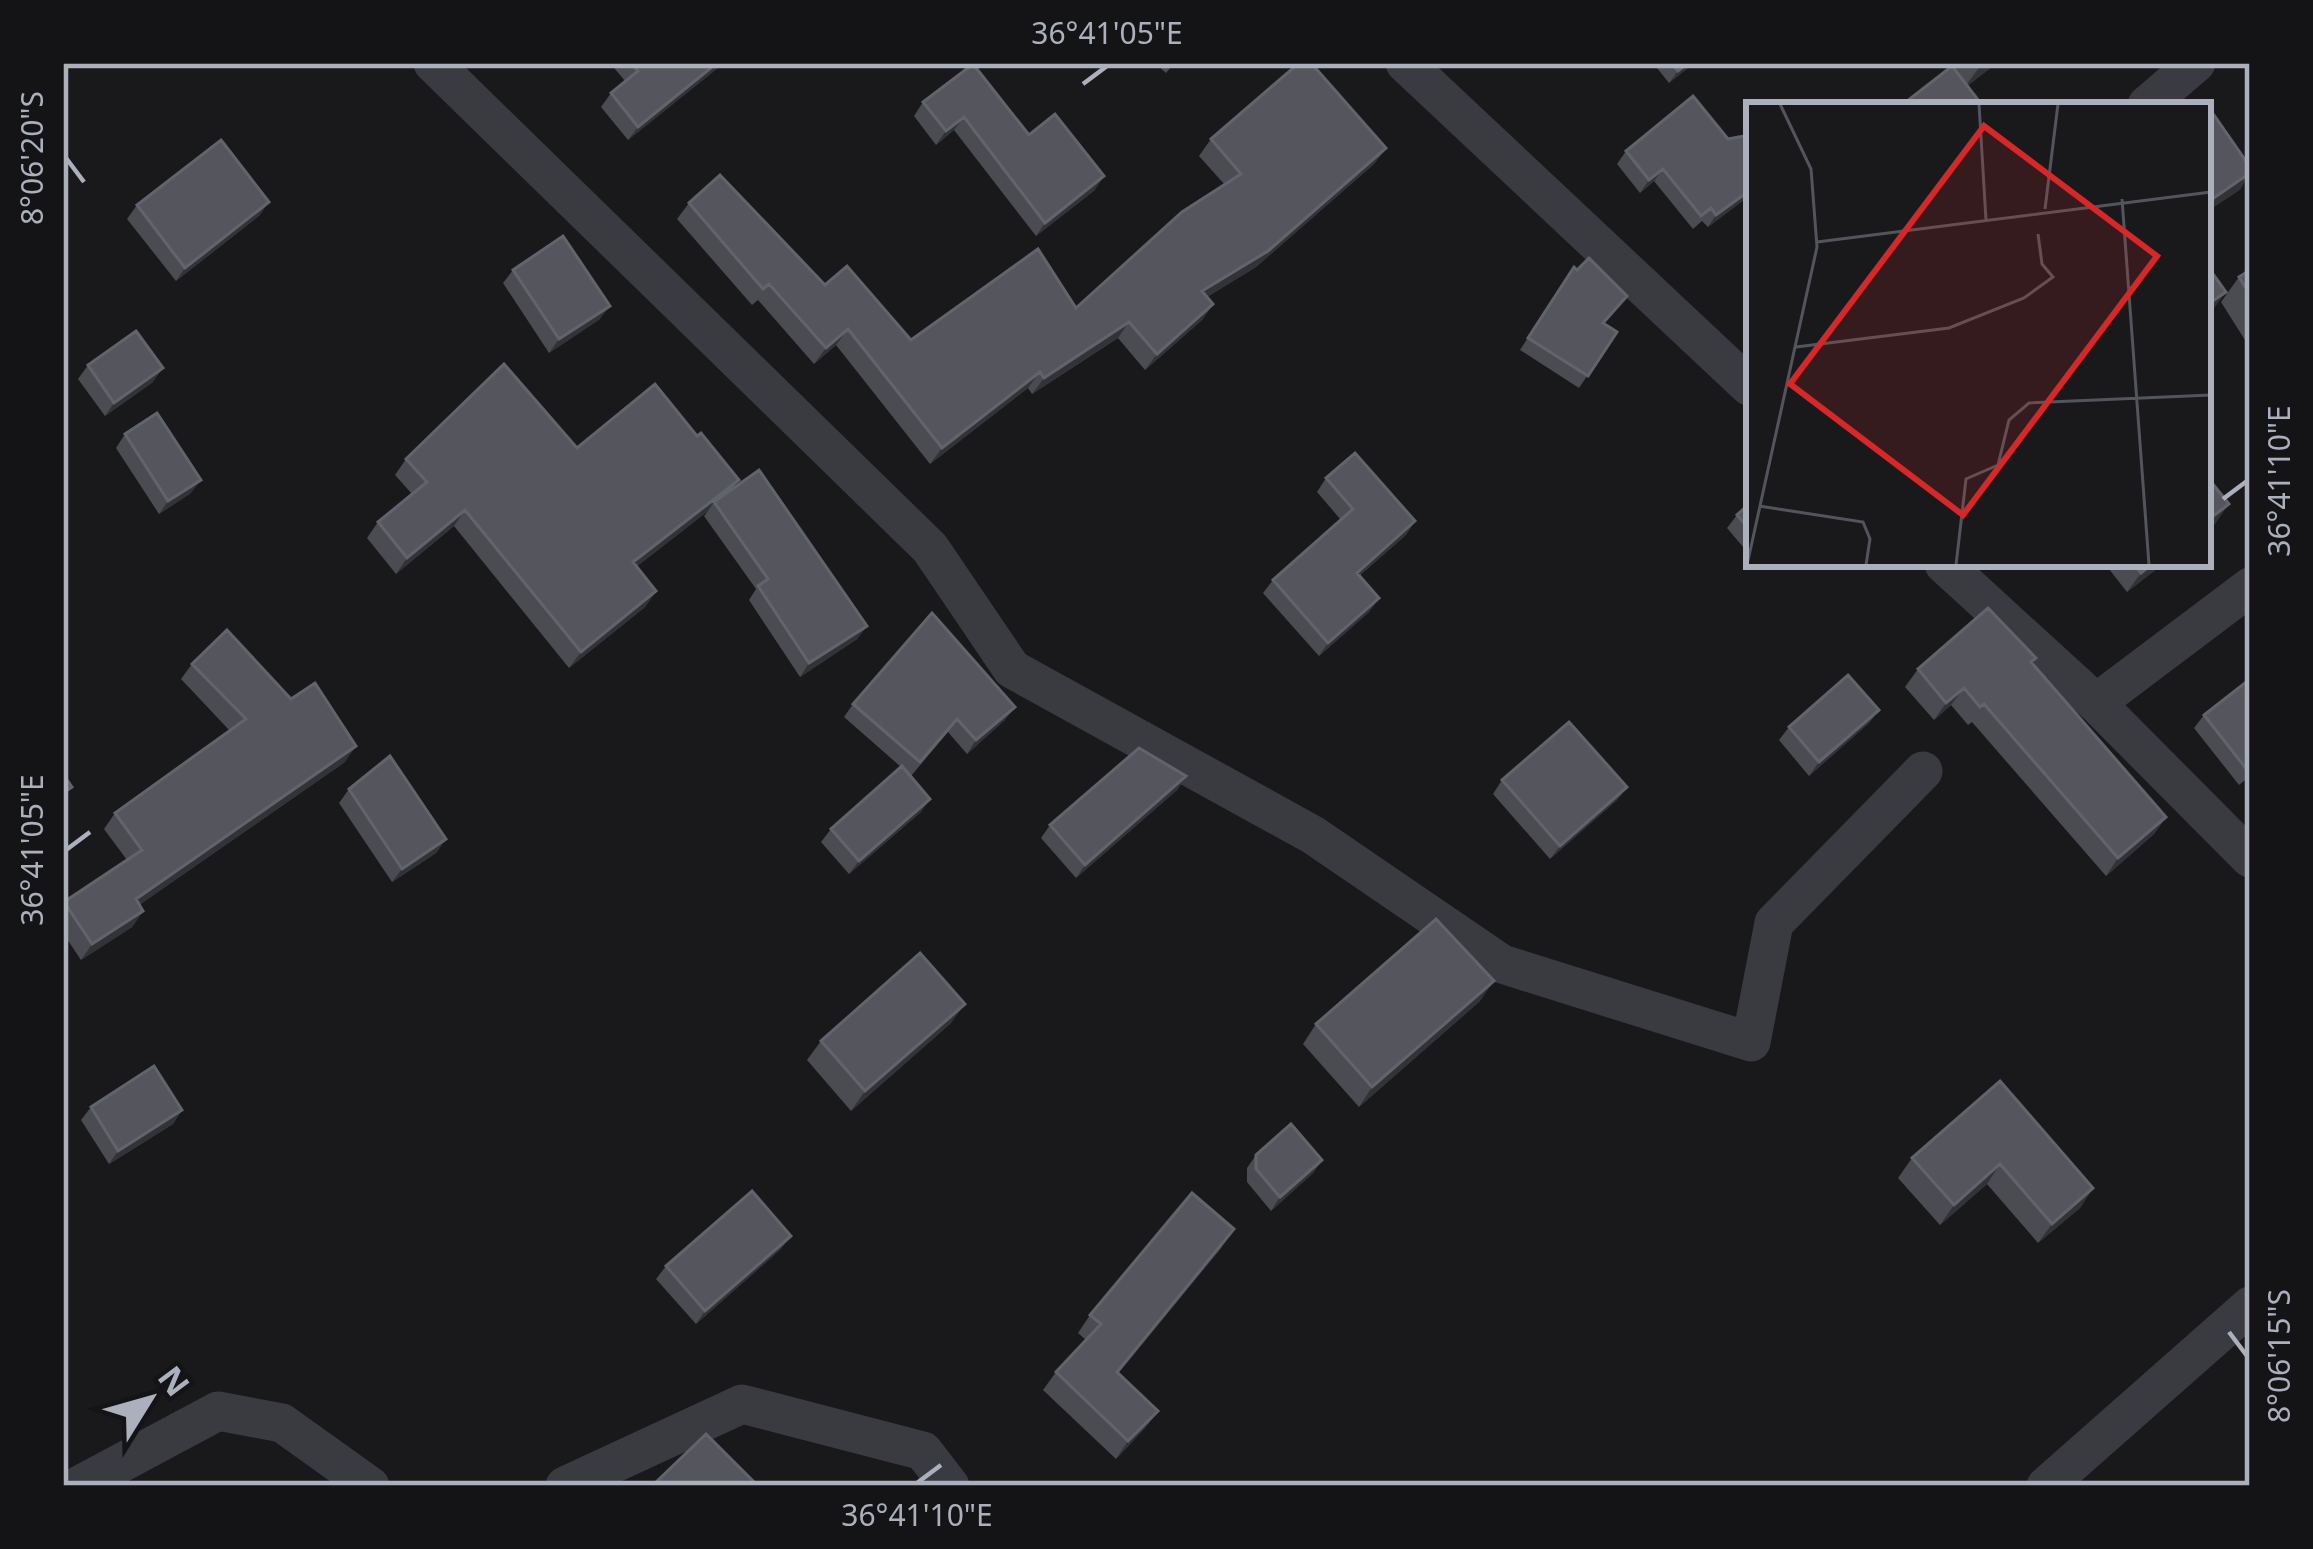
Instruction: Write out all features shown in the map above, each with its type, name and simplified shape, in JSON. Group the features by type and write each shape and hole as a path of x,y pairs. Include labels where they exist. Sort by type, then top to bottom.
{"street":[{"path":"434,63 930,548 1012,668 1313,835 1502,964 1751,1042 1774,922 1923,771"},
{"path":"1405,63 1746,383"},
{"path":"2150,102 2195,63"},
{"path":"1947,567 2096,703 2250,858"},
{"path":"2096,703 2250,587"},
{"path":"2046,1486 2250,1306"},
{"path":"565,1486 742,1404 923,1451 950,1486"},
{"path":"78,1486 218,1411 282,1423 370,1486"}],"building":[{"path":"631,63 717,63 638,127 611,93 638,71"},
{"path":"1299,63 1311,63 1386,148 1268,251 1202,291 1213,304 1157,354 1129,322 1044,378 1040,372 942,448 848,329 826,348 769,284 763,289 689,203 720,175 825,285 847,266 911,340 1038,249 1076,308 1182,212 1241,174 1211,139"},
{"path":"973,64 1029,135 1055,114 1104,176 1045,223 964,117 946,131 923,102"},
{"path":"1952,66 1980,102 1906,102"},
{"path":"1693,96 1728,139 1746,136 1746,193 1716,215 1711,208 1701,216 1663,169 1649,180 1626,151"},
{"path":"2214,115 2250,173 2211,200"},
{"path":"221,140 269,202 185,268 137,205"},
{"path":"563,236 610,306 559,339 513,270"},
{"path":"1589,258 1627,296 1603,323 1617,332 1588,376 1528,338 1574,267 1577,270"},
{"path":"2250,270 2250,295 2239,277"},
{"path":"2211,271 2226,292 2211,302"},
{"path":"136,331 163,368 114,403 88,365"},
{"path":"504,364 577,448 655,384 739,480 633,562 656,591 581,652 465,510 407,558 378,522 427,482 406,459"},
{"path":"157,413 201,480 168,501 125,434"},
{"path":"1355,453 1415,521 1357,573 1379,598 1328,643 1273,580 1353,509 1326,478"},
{"path":"759,470 867,626 809,663 758,586 768,579 714,502"},
{"path":"2211,482 2229,504 2211,518"},
{"path":"1988,608 2036,658 2031,662 2166,817 2118,858 1984,704 1980,707 1964,688 1946,703 1918,669"},
{"path":"932,613 1015,707 976,740 957,719 920,762 853,704"},
{"path":"227,630 291,699 315,683 356,746 136,899 143,911 92,944 64,902 142,850 115,813 246,719 192,664"},
{"path":"1848,675 1879,710 1819,762 1789,727"},
{"path":"2250,679 2250,770 2248,771 2204,715"},
{"path":"1569,722 1627,787 1560,846 1502,780"},
{"path":"1139,748 1186,776 1085,865 1050,825"},
{"path":"390,756 446,839 402,869 349,789"},
{"path":"902,766 930,799 859,861 831,829"},
{"path":"1436,919 1494,981 1372,1087 1316,1024"},
{"path":"920,953 965,1004 865,1091 821,1041"},
{"path":"154,1066 182,1110 118,1151 91,1107"},
{"path":"2000,1081 2093,1188 2052,1224 2000,1164 1954,1205 1912,1158"},
{"path":"1291,1124 1322,1160 1280,1197 1256,1169 1256,1155"},
{"path":"752,1191 791,1236 705,1311 666,1266"},
{"path":"1192,1193 1234,1229 1117,1372 1158,1411 1128,1441 1056,1372 1101,1324 1090,1315"},
{"path":"706,1434 758,1486 652,1486"}]}
